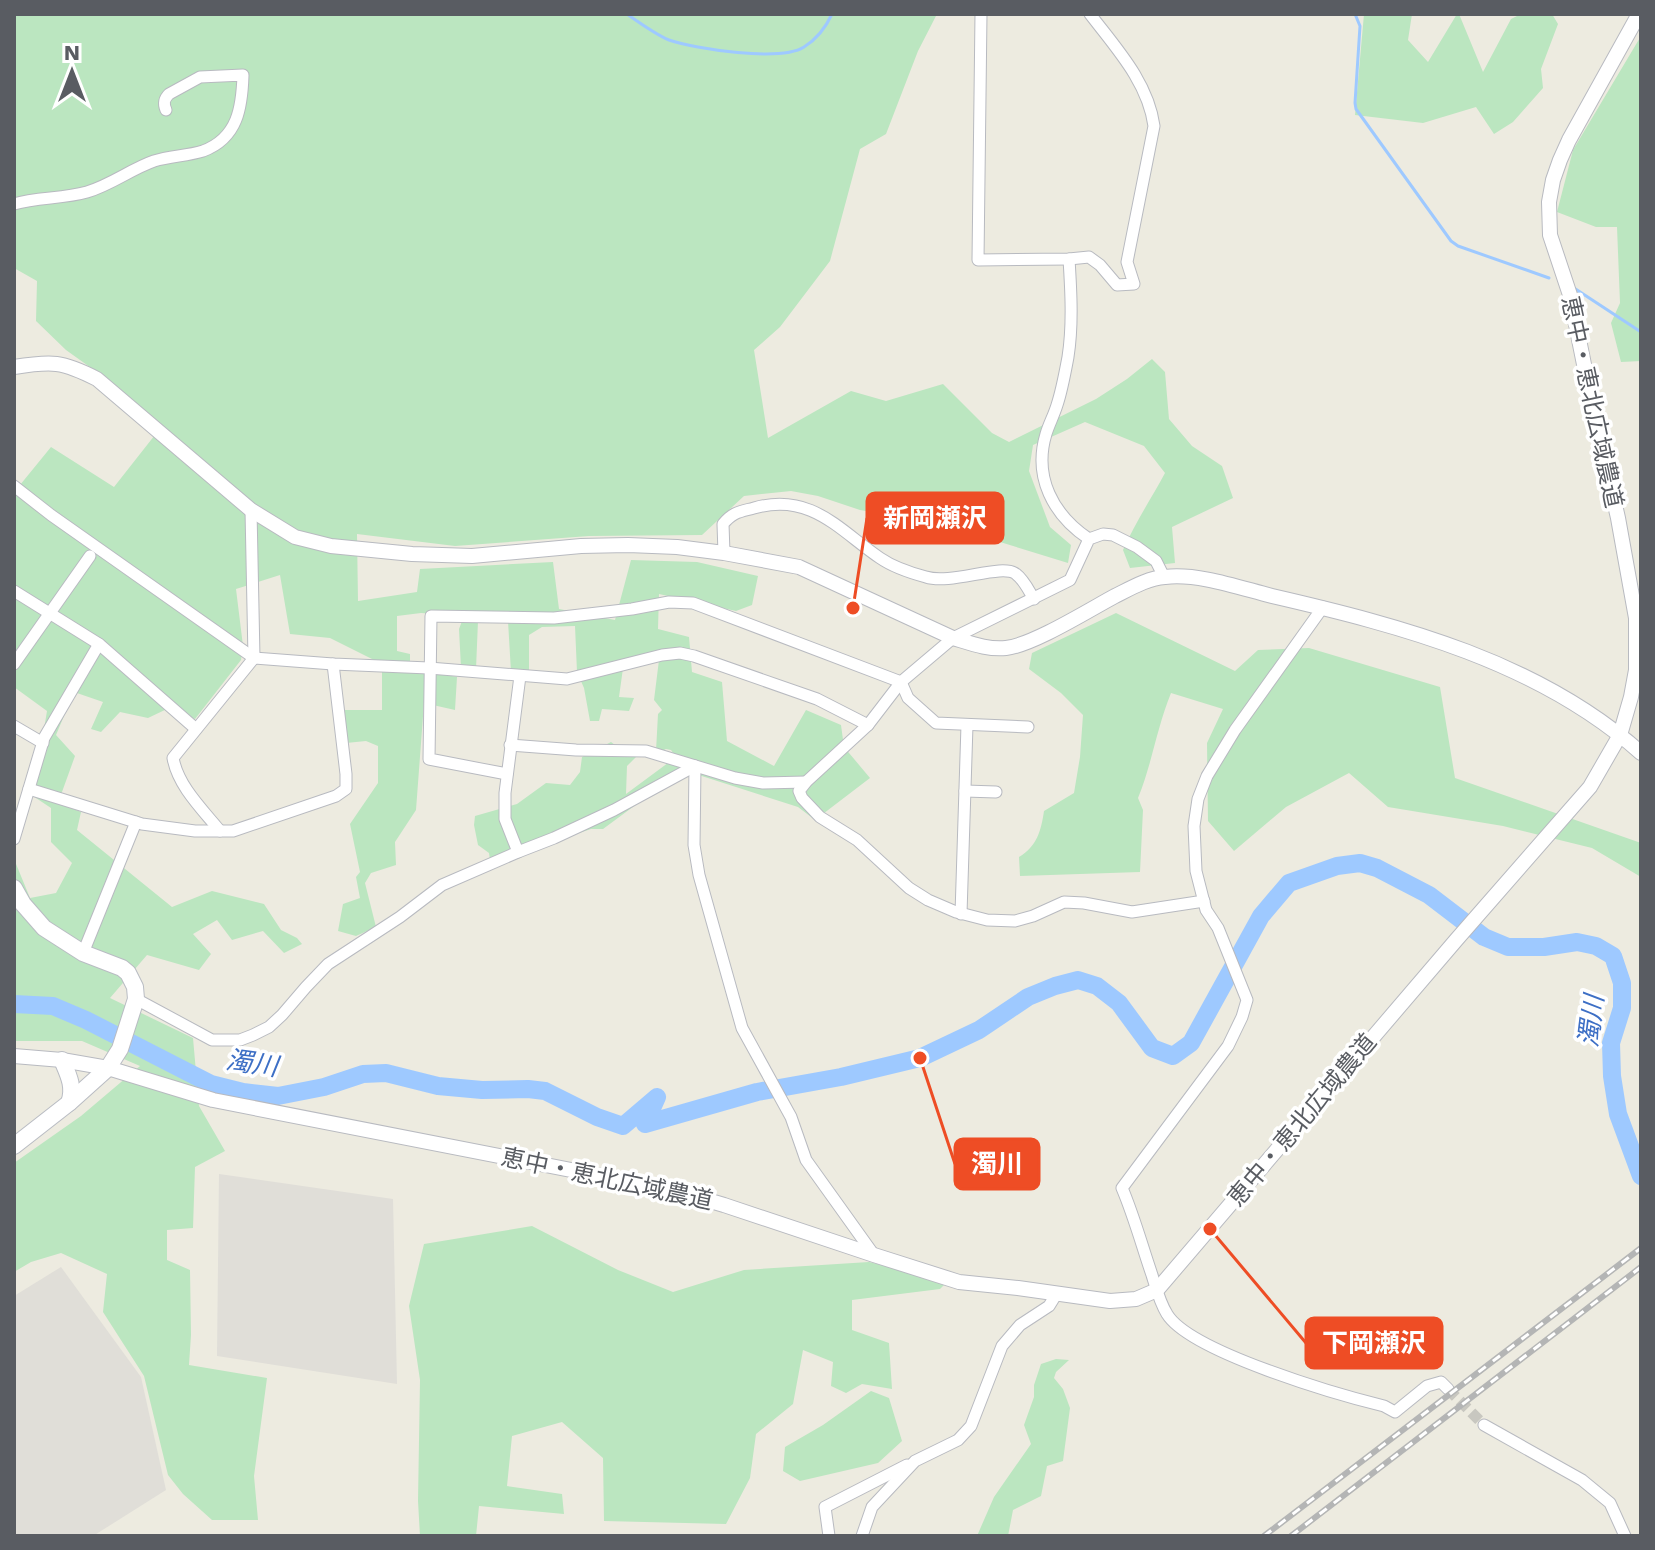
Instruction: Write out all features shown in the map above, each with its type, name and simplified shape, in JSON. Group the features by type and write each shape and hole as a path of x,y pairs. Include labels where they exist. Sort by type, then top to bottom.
{"main road":[{"path":"14,888 44,928 83,953 122,968 135,987 134,1007 120,1049 108,1068 14,1146"},
{"path":"62,1060 71,1082 69,1103"}],"street":[{"path":"981,14 978,260 1089,257 1117,285 1134,284 1127,262 1154,126 1143,88 1090,14"},
{"name":"恵中・恵北広域農道","path":"14,1056 108,1068 213,1100 673,1190 959,1282 1110,1301 1136,1299 1157,1290 1590,787 1620,735 1636,670 1636,618 1570,295 1550,235 1549,202 1553,180 1569,140 1639,14"},
{"path":"14,204 85,193 154,161 204,150 231,130 238,117 243,100 243,75 200,77 169,94 164,104 166,110"},
{"path":"1069,259 1071,309 1068,354 1043,449 1043,472 1046,488 1060,514 1089,539"},
{"path":"14,367 51,363 71,366 97,379 251,510 295,537 331,546 472,556 628,545 724,553 799,567 953,638 977,646 1006,648 1032,640 1138,584 1164,577 1194,577 1323,607 1448,644 1510,669 1594,715 1641,753"},
{"path":"14,486 254,658 567,679 680,653 817,699 868,725"},
{"path":"724,553 723,524 732,514 763,505 796,505 831,521 883,560 905,570 929,578 949,579 975,576 982,572 1010,571 1018,576 1034,599"},
{"path":"220,831 183,785 174,768 173,758 254,658 251,510"},
{"path":"1164,577 1156,561 1137,547 1113,535 1103,534 1089,539 1070,580 953,638 901,682 868,725 799,791 820,817 857,840 909,888 961,914 987,920 1015,921 1064,902 1132,912 1204,901"},
{"path":"14,664 90,556"},
{"path":"14,591 99,644 196,729"},
{"path":"507,774 429,759 431,616 554,618 669,602 693,603 901,682 908,698 936,723 1028,727"},
{"path":"1323,607 1235,730 1207,776 1198,799 1194,826 1196,871 1206,910 1218,928 1247,1000 1242,1017 1228,1046 1122,1188 1168,1316 1187,1335 1236,1358 1298,1381 1395,1412 1427,1386 1441,1382 1448,1389"},
{"path":"14,839 43,743 99,644"},
{"path":"29,789 136,822 195,831 233,831 336,796 346,789 346,774 333,664"},
{"path":"518,852 505,819 510,745 520,676"},
{"path":"961,914 967,725"},
{"path":"14,726 43,743"},
{"path":"510,745 646,751 735,778 763,783 806,782"},
{"path":"134,1007 212,1040 240,1040 253,1035 269,1027 282,1015 328,964 442,885 614,810 695,766"},
{"path":"695,766 694,845 699,875 742,1028 791,1117 806,1160 874,1255"},
{"path":"965,791 996,792"},
{"path":"83,953 136,822"},
{"path":"829,1536 825,1507 958,1440 971,1426 1002,1346 1020,1325 1049,1306 1057,1293"},
{"path":"1484,1425 1582,1480 1610,1503 1625,1536"},
{"path":"862,1536 872,1507 915,1461"}],"shaded area":[{"path":"219,1174 393,1199 397,1384 217,1356"},
{"path":"61,1267 141,1377 166,1490 93,1536 14,1536 14,1296"}],"green space":[{"path":"14,14 937,14 918,51 886,134 860,149 830,261 780,327 754,350 768,438 851,391 886,401 943,384 992,433 1009,442 1096,399 1152,359 1165,372 1169,419 1192,446 1222,466 1233,498 1172,527 1175,563 1130,568 1123,550 1165,473 1144,446 1085,422 1033,445 1029,471 1050,527 1071,545 1068,563 938,523 860,510 791,491 744,496 702,535 589,536 455,546 357,534 358,601 417,592 420,569 553,562 559,609 615,620 631,560 697,562 758,576 752,605 736,611 659,594 658,629 689,637 692,672 722,682 727,741 774,766 806,710 841,725 844,747 870,778 815,820 798,807 683,770 603,829 527,842 509,861 491,867 489,853 478,845 475,816 517,804 546,783 570,785 580,772 582,757 611,742 627,754 640,753 627,766 626,794 676,757 671,750 656,751 658,714 662,710 654,700 660,652 624,661 619,697 634,698 629,711 602,709 599,721 590,721 584,688 577,672 575,626 542,627 529,635 529,672 511,672 508,621 478,621 476,669 461,668 459,629 464,616 421,613 397,616 397,651 410,654 410,664 423,671 457,677 455,710 424,703 416,810 395,842 396,865 371,873 365,883 376,927 356,936 338,931 343,904 360,898 356,877 360,872 350,824 378,783 378,746 366,741 346,743 343,710 382,710 382,664 330,638 290,634 280,575 236,589 243,646 241,660 195,719 169,708 148,718 120,712 101,732 91,729 103,702 74,692 56,735 75,756 58,803 81,812 77,830 172,907 212,891 264,904 281,930 302,944 284,953 263,931 232,940 217,920 193,934 211,954 199,970 147,955 110,998 193,1038 199,1106 225,1151 195,1167 193,1228 167,1230 167,1260 190,1270 189,1365 267,1378 254,1476 258,1520 212,1520 183,1494 168,1475 144,1376 103,1312 107,1274 61,1253 31,1262 14,1272 14,1163 81,1116 140,1066 82,1041 14,1041 14,859 30,898 56,893 72,863 51,842 51,808 33,796 47,711 14,687 14,482 20,485 51,447 114,487 162,426 66,350 36,321 37,281 14,268"},
{"path":"1364,14 1412,14 1408,40 1428,62 1459,14 1483,72 1511,19 1521,14 1552,14 1558,24 1541,69 1543,88 1513,122 1494,134 1476,107 1423,123 1355,115"},
{"path":"1641,36 1641,361 1621,362 1611,323 1620,303 1617,227 1596,227 1557,212 1573,150"},
{"path":"1116,613 1235,671 1258,650 1309,648 1440,687 1455,778 1641,843 1641,877 1592,848 1503,826 1388,807 1349,773 1286,807 1234,851 1208,821 1207,743 1223,709 1171,693 1138,798 1143,810 1140,872 1020,876 1019,857 1037,837 1044,811 1074,793 1083,715 1061,693 1029,669 1032,653"},
{"path":"532,1226 618,1270 673,1292 744,1270 869,1262 948,1281 940,1289 852,1300 852,1330 889,1343 892,1389 862,1384 846,1393 831,1386 833,1362 803,1350 793,1404 756,1434 750,1478 726,1524 604,1521 603,1458 562,1422 512,1436 507,1486 562,1494 564,1514 479,1506 476,1536 420,1536 420,1380 409,1306 424,1244"},
{"path":"1056,1359 1069,1360 1054,1378 1063,1389 1070,1408 1063,1461 1047,1466 1041,1496 1013,1510 1008,1536 977,1536 994,1497 1031,1444 1024,1425 1034,1397 1034,1385 1041,1364"},
{"path":"871,1391 889,1398 902,1441 878,1463 800,1481 783,1471 785,1447"}],"waterway":[{"path":"627,14 669,40 717,50 758,54 777,54 804,47 821,32 832,14"},
{"path":"1355,14 1360,26 1356,109 1451,241 1549,278"},
{"path":"1574,288 1641,332"},
{"name":"濁川","path":"14,1004 53,1006 211,1084 243,1092 278,1096 324,1087 363,1074 386,1073 438,1086 545,1091 597,1117 623,1126 657,1097 645,1124 757,1092 841,1077 920,1058 979,1030 1028,997 1078,980 1097,986 1119,1003 1152,1048 1173,1056 1191,1043 1261,916 1289,883 1337,866 1360,863 1377,868 1429,895 1484,937 1508,947 1544,947 1577,942 1596,946 1613,956 1622,983 1622,1008 1611,1043 1612,1076 1618,1114 1641,1176"}],"tunnel":[{"path":"1448,1389 1484,1425"}],"railway":[{"path":"1264,1536 1641,1248"},
{"path":"1291,1536 1641,1267"}],"place":[{"name":"新岡瀬沢","path":"853,608"},
{"name":"濁川","path":"920,1058"},
{"name":"下岡瀬沢","path":"1210,1229"}]}
